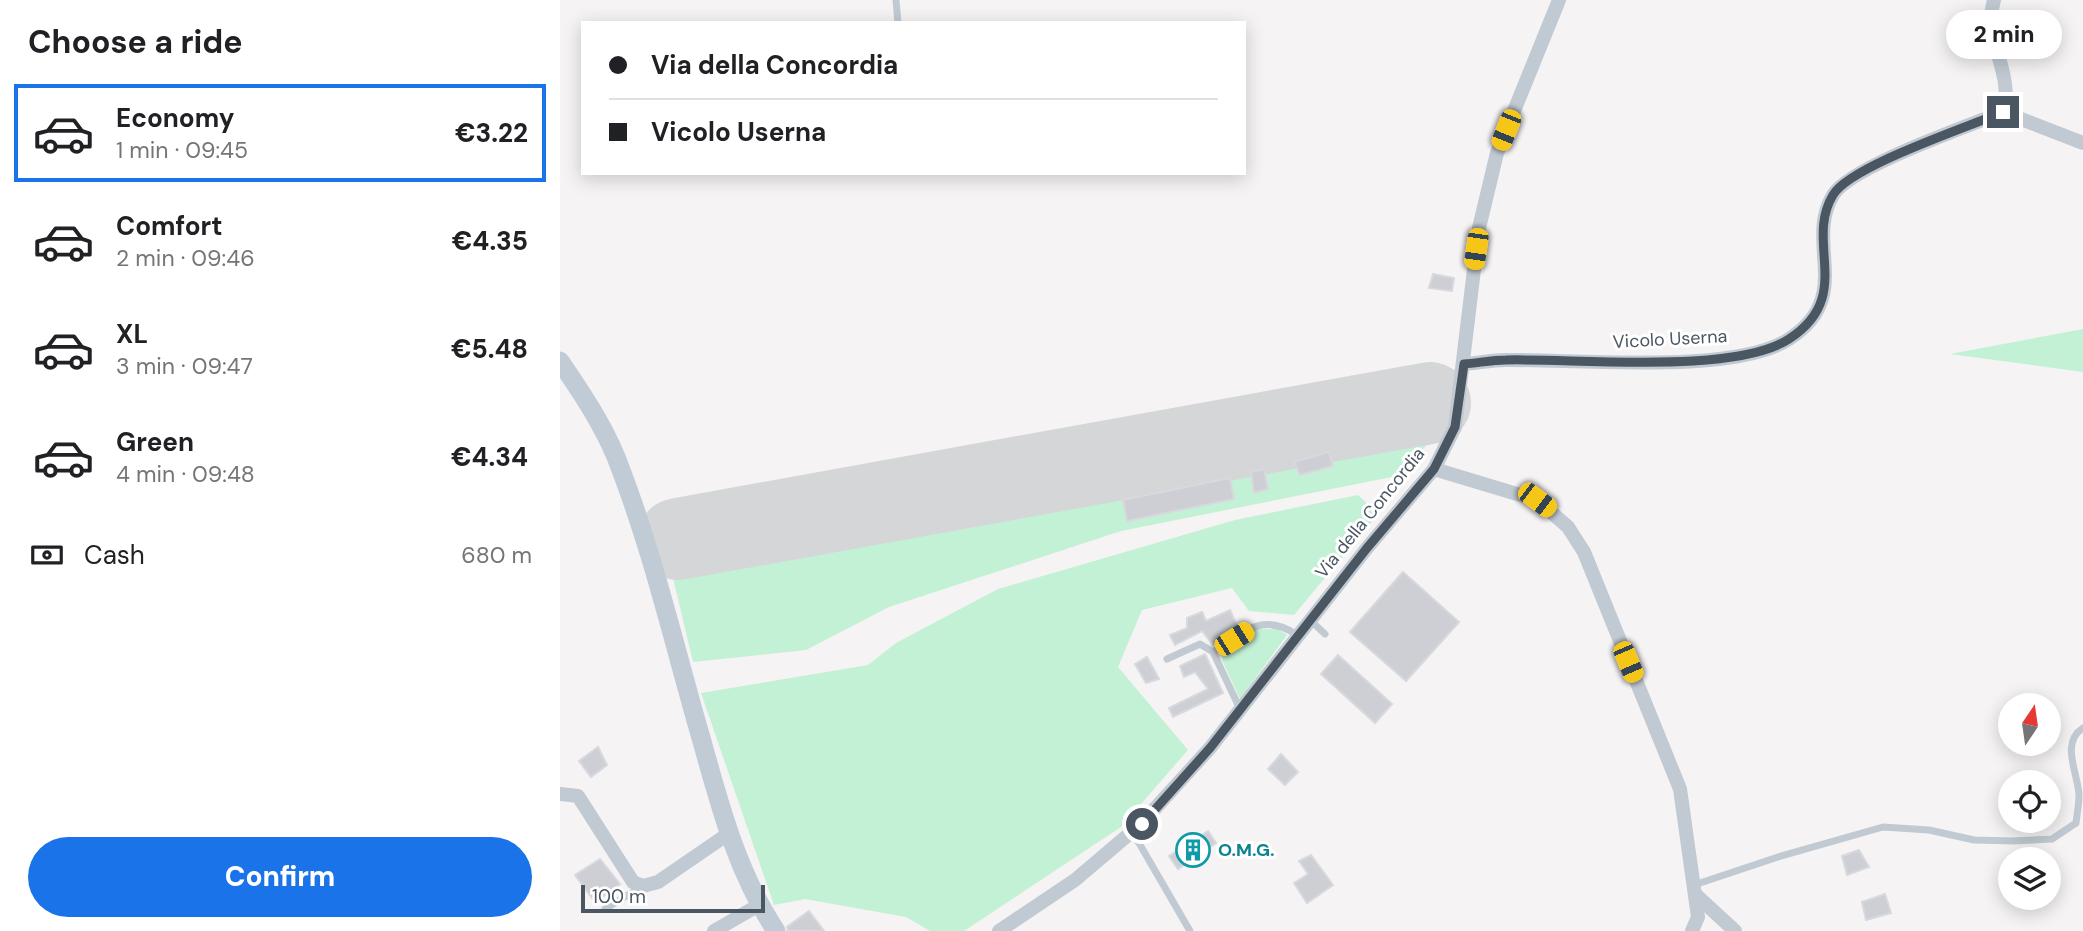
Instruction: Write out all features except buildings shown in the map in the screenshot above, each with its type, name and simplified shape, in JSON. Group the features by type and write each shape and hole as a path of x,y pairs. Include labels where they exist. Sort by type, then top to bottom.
{"street":[{"name":"Via della Concordia","path":"999,931 1075,880 1131,833 1210,748 1309,620 1434,469 1455,427 1464,364 1469,291 1479,228 1497,153 1559,0"},
{"path":"1994,0 1991,28 2006,82 2003,112 2083,143"},
{"name":"Vicolo Userna","path":"1464,364 1505,360 1724,358 1760,350 1787,340 1806,326 1821,300 1827,281 1824,224 1834,194 1856,175 2003,112"},
{"path":"560,361 590,405 616,456 642,531 728,834 759,905 776,931"},
{"path":"1434,469 1537,500 1568,527 1584,552 1679,789 1698,917 1692,931"},
{"path":"560,794 578,796 633,882 643,886 658,882 728,834"},
{"path":"1695,890 1735,931"},
{"path":"715,931 759,905"}],"lane":[{"path":"896,0 898,21"},
{"path":"1309,620 1325,634"},
{"path":"1213,652 1256,625 1284,626 1297,635"},
{"path":"1167,659 1200,644 1213,652 1240,709"},
{"path":"1695,890 1765,861 1883,827 1929,830 1975,840 2052,839 2076,823 2079,795 2071,755 2073,740 2083,728"},
{"path":"1131,833 1190,931"},
{"path":"606,909 643,886"}],"green space":[{"path":"2083,329 2083,372 1950,354"},
{"path":"1446,376 1443,425 1402,475 1121,531 889,607 806,650 693,662 659,519"},
{"path":"1358,495 1378,514 1294,615 1249,611 1232,588 1142,610 1118,667 1188,750 1121,827 964,931 930,931 906,917 805,899 774,905 701,693 868,665 896,643 998,589 1235,520"},
{"path":"1256,629 1278,629 1287,635 1240,699 1222,660 1223,654"}],"runway":[{"path":"678,539 1430,403"}],"place":[{"name":"O.M.G.","path":"1193,850"}],"route":[{"path":"1142,824 1210,748 1367,548 1434,469 1455,427 1464,364 1505,360 1724,358 1760,350 1787,340 1806,326 1816,313 1821,300 1827,281 1824,224 1834,194 1844,183 1891,159 2003,112"}]}
